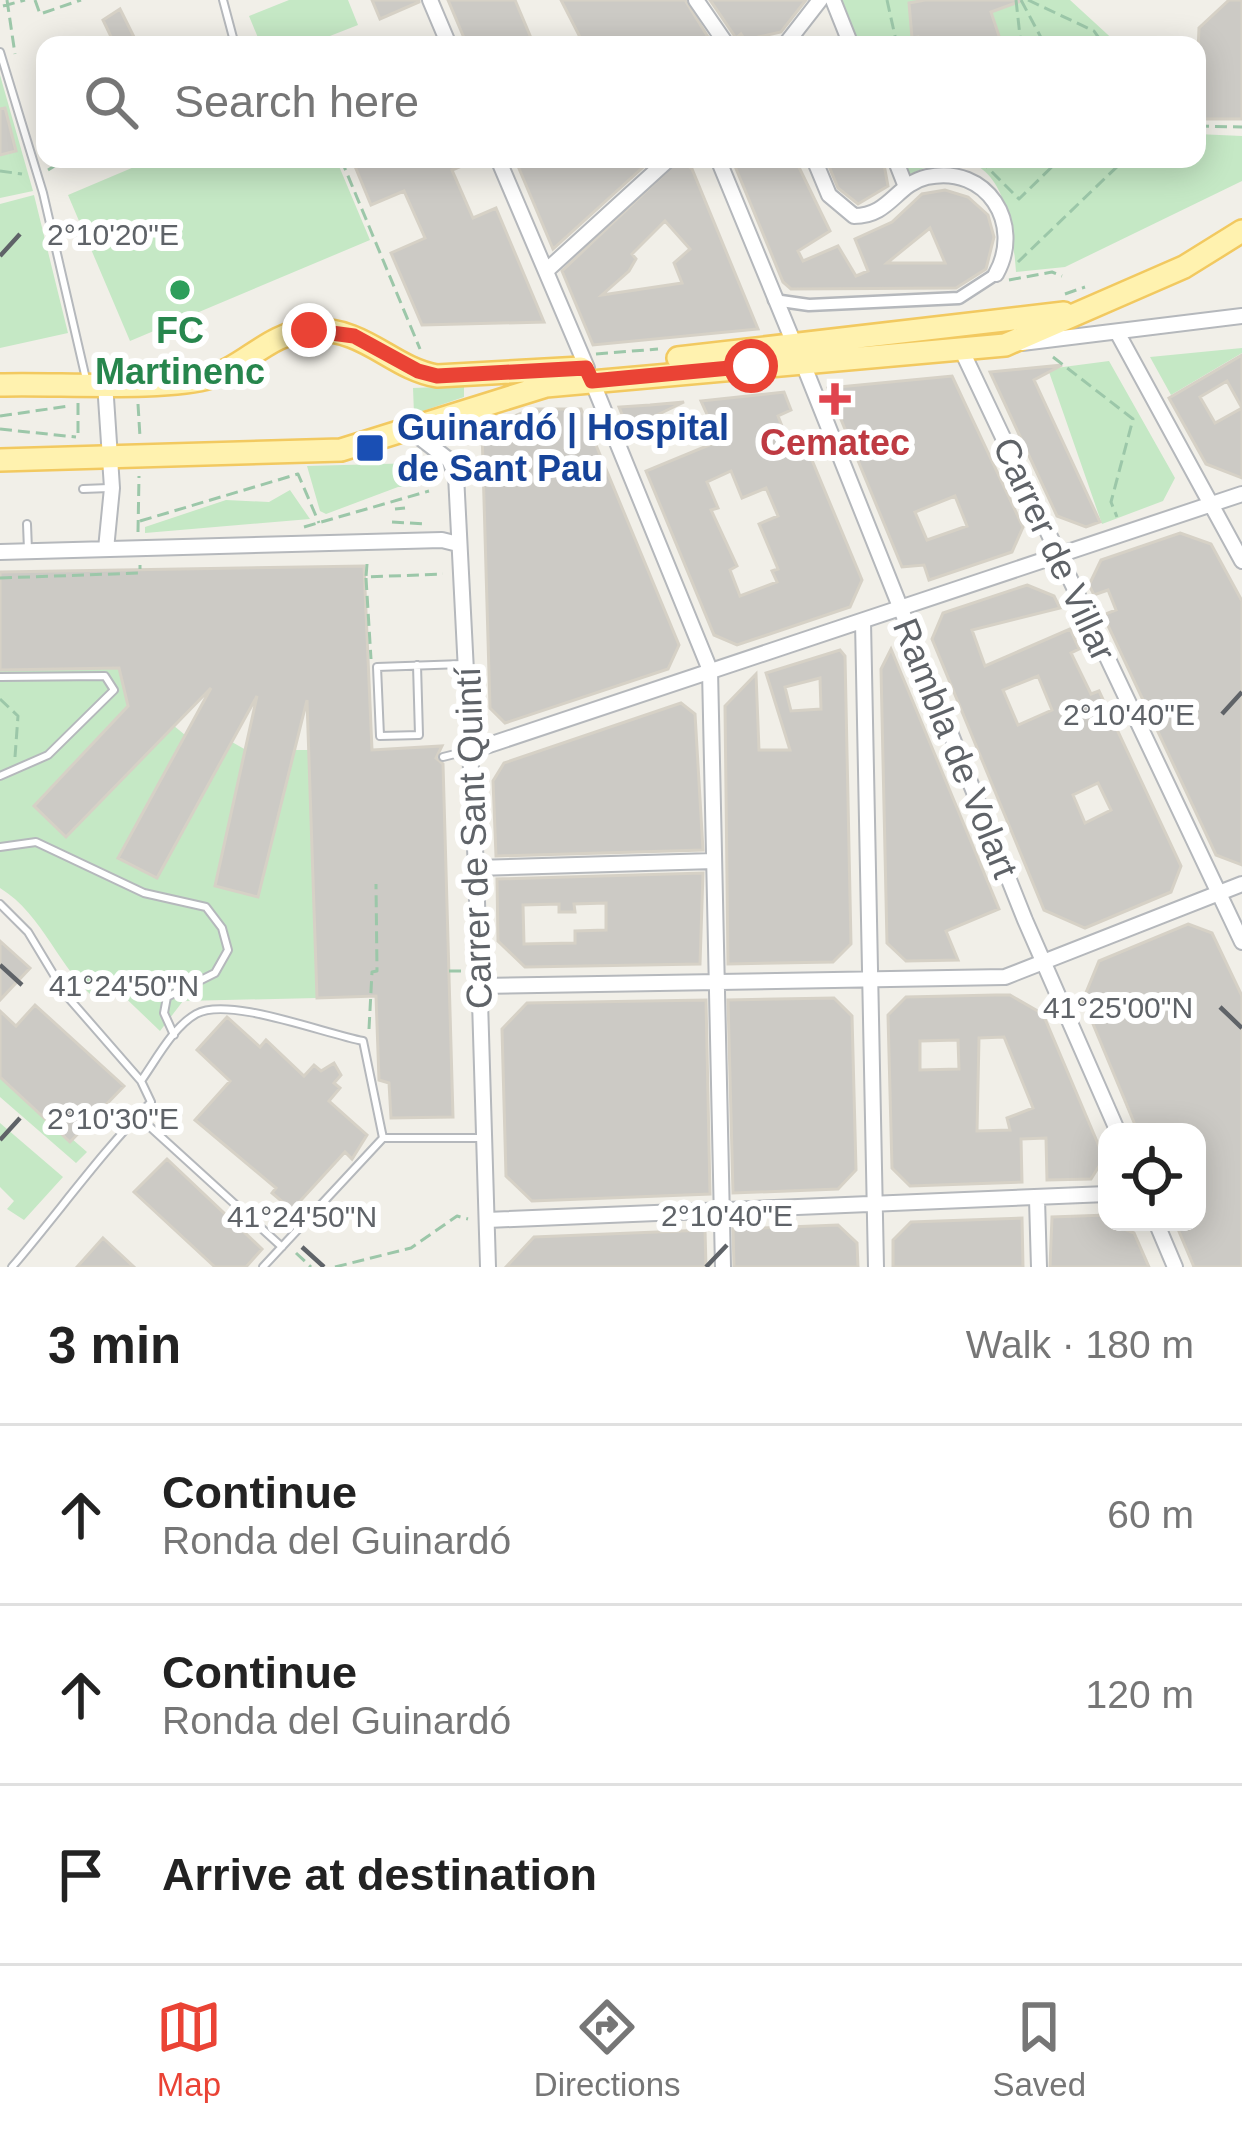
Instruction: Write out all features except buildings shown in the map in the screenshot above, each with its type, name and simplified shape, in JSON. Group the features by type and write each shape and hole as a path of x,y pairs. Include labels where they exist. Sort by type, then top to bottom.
{"main road":[{"path":"798,353 1005,345 1184,267 1242,231"},
{"path":"0,385 87,391 209,378 262,345 309,330 354,336 418,371 437,376 589,374 798,353 1076,312"},
{"path":"0,460 341,450 524,390 589,374"}],"street":[{"path":"430,0 445,36"},
{"path":"697,0 722,36"},
{"path":"792,36 820,0"},
{"path":"833,0 847,36"},
{"path":"502,168 710,670 723,1267"},
{"path":"546,271 659,168"},
{"name":"Rambla de Volart","path":"722,168 1114,1123"},
{"path":"774,300 809,305 959,298 1000,279 1007,227 999,203 986,190 942,176 906,187 883,212 854,216 829,195 818,168"},
{"path":"899,168 906,187"},
{"path":"1005,345 1242,316"},
{"path":"1117,332 1242,561"},
{"name":"Carrer de Villar","path":"962,350 1242,942"},
{"path":"87,391 112,488 106,549"},
{"name":"Carrer de Sant Quintí","path":"410,430 454,469 476,868 488,1267"},
{"path":"471,751 1242,494"},
{"path":"0,552 434,540 458,544"},
{"path":"863,622 876,1267"},
{"path":"476,868 715,861"},
{"path":"480,986 1005,977 1242,884"},
{"path":"487,1220 1098,1196"},
{"path":"1037,1199 1039,1267"},
{"path":"1160,1231 1174,1267"}],"lane":[{"path":"223,0 233,36"},
{"path":"1,54 48,211 87,391"},
{"path":"82,488 112,488"},
{"path":"27,524 28,550"},
{"path":"418,665 419,734 375,736 377,667 418,665 466,664"},
{"path":"0,676 105,676 113,690 48,755 0,776"},
{"path":"443,758 471,751"},
{"path":"0,847 36,842 144,893 206,907 223,928 228,950 215,973 167,997 164,1013 174,1035"},
{"path":"0,904 28,932 66,995 141,1081 151,1102 93,1162 71,1198 12,1267"},
{"path":"141,1081 191,1016 218,1005 363,1041 383,1138"},
{"path":"138,1116 282,1247"},
{"path":"263,1267 383,1138 485,1138"}],"path":[{"path":"1,54 17,53 6,3 25,0"},
{"path":"35,0 40,14 81,0"},
{"path":"885,0 895,36"},
{"path":"1021,0 1098,36"},
{"path":"1021,0 1021,36"},
{"path":"1021,0 1040,36"},
{"path":"1094,31 1094,36"},
{"path":"1206,126 1242,127"},
{"path":"345,168 423,357"},
{"path":"988,168 1019,199 1051,168"},
{"path":"1016,265 1116,168"},
{"path":"1000,279 1052,272 1062,276"},
{"path":"1054,357 1133,419 1111,502 1118,522"},
{"path":"0,416 87,391 78,436 0,429"},
{"path":"138,404 140,444"},
{"path":"138,537 139,472"},
{"path":"138,521 298,474 319,524"},
{"path":"297,528 429,491"},
{"path":"395,509 405,508"},
{"path":"392,522 416,520"},
{"path":"367,564 371,659"},
{"path":"0,578 140,573 140,565"},
{"path":"366,577 461,574"},
{"path":"0,699 18,716 12,771"},
{"path":"363,1041 370,1027 371,972 379,971 376,884"},
{"path":"449,971 461,971"},
{"path":"335,1267 411,1248 457,1216 468,1219"},
{"path":"295,1252 310,1267"}],"green space":[{"path":"289,0 348,0 358,25 330,36 257,36 249,16"},
{"path":"840,0 1070,0 1109,36 854,36"},
{"path":"0,75 33,191 0,198"},
{"path":"1206,134 1242,136 1242,181 1065,267 1016,272 1004,201 979,168 1206,168"},
{"name":"FC Martinenc","path":"132,168 340,168 370,240 130,341 68,195"},
{"path":"34,195 68,333 0,348 0,204"},
{"path":"1242,348 1242,353 1171,395 1150,357"},
{"path":"1109,361 1175,478 1163,501 1102,524 1048,369"},
{"path":"464,386 464,397 414,414 413,388"},
{"path":"418,463 419,487 398,487 326,514 320,511 307,466"},
{"path":"290,490 310,519 145,533 145,527 226,500 269,502"},
{"path":"119,668 128,706 35,805 173,725 185,735 119,857 157,878 232,742 246,750 309,750 317,998 183,1001 160,1031 113,986 98,1001 28,913 0,888 0,671"},
{"path":"0,1076 87,1152 76,1163 0,1097"},
{"path":"0,1123 63,1177 24,1220 7,1209 14,1201 0,1187"}],"place":[{"name":"FC Martinenc","path":"180,290"},
{"name":"Cematec","path":"835,399"},
{"name":"Guinardó | Hospital de Sant Pau","path":"370,448"}],"route":[{"path":"309,330 354,336 418,371 437,376 586,368 592,381 751,366"}]}
